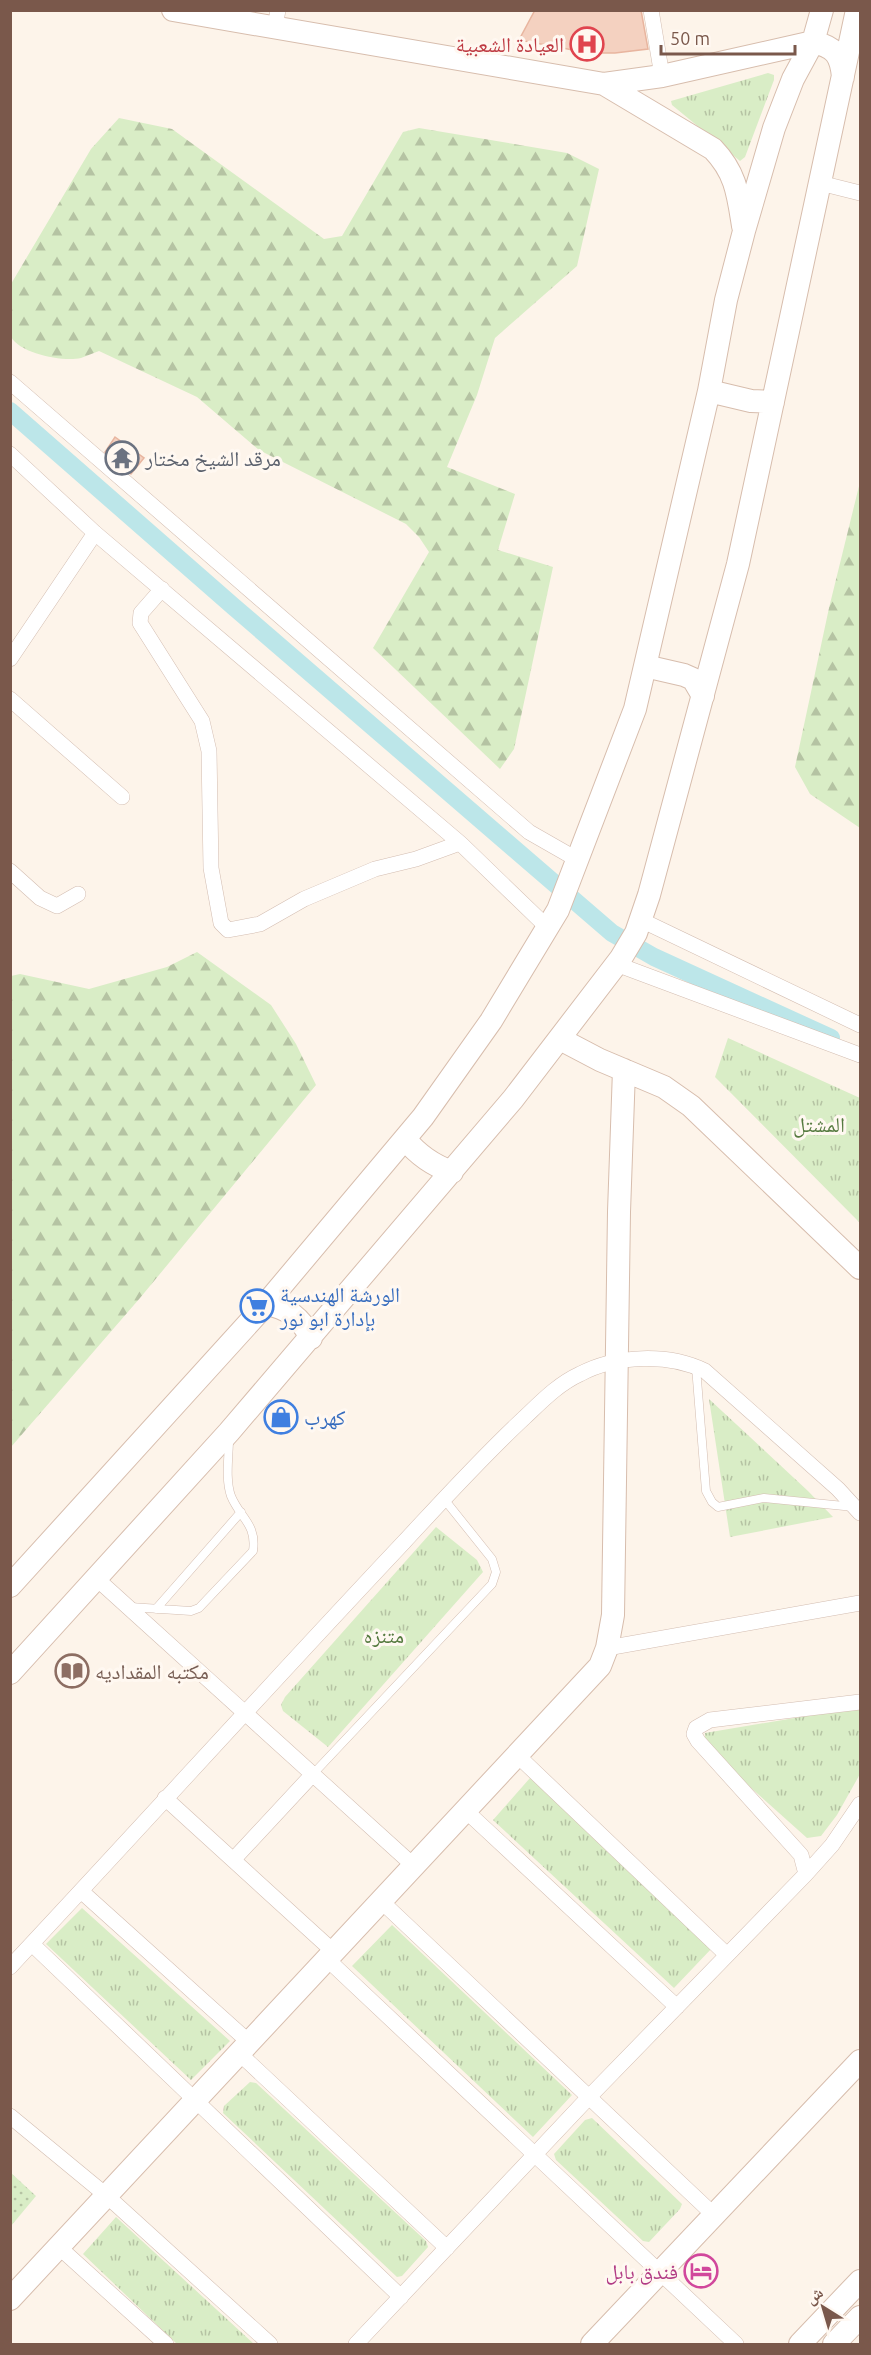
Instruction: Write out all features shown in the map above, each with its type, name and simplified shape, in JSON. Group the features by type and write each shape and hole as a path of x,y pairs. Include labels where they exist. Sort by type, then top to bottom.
{"main road":[{"path":"173,10 277,19 604,84 662,76 813,42 826,45 836,53 842,64 843,77"},
{"path":"10,1586 266,1304 423,1117 491,1021 553,919 574,870 634,709 709,391 726,300 744,231 774,128 794,79 813,42 822,10"},
{"path":"10,1673 229,1432 452,1172 560,1039 619,961 638,927 738,564 857,10"},
{"path":"604,84 713,149 724,161 732,175 744,231"},
{"path":"709,391 751,401 773,402"},
{"path":"645,666 693,679 703,696"},
{"path":"560,1039 664,1087 691,1106 861,1268"},
{"path":"10,2299 60,2248 600,1666 607,1648 613,1616 619,1212 624,1070"},
{"path":"405,1139 430,1163 452,1172"},
{"path":"266,1304 289,1311 298,1318 311,1338"},
{"path":"592,2344 861,2061"},
{"path":"800,2344 861,2281"},
{"path":"834,2344 861,2318"}],"street":[{"path":"651,10 662,76"},
{"path":"820,183 861,193"},
{"path":"10,382 574,870"},
{"path":"10,454 95,533 460,843 553,919"},
{"path":"11,657 95,533"},
{"path":"162,589 141,612 140,623 202,721 209,751 211,868 221,923 228,930 260,924 304,899 375,869 416,859 460,843"},
{"path":"10,699 122,797"},
{"path":"10,872 40,898 57,906 78,894"},
{"path":"638,927 861,1025"},
{"path":"619,961 861,1055"},
{"path":"10,1967 494,1445 553,1390 581,1373 617,1363 645,1359 680,1361 696,1366 716,1379 858,1510"},
{"path":"97,1579 414,1866"},
{"path":"607,1648 861,1603"},
{"path":"806,1874 801,1855 694,1734 696,1728 710,1720 861,1702"},
{"path":"518,1755 727,1955"},
{"path":"232,1860 313,1774"},
{"path":"165,1798 736,2344"},
{"path":"356,2344 806,1874 832,1845 861,1804"},
{"path":"465,1810 677,2007"},
{"path":"81,1891 447,2248"},
{"path":"381,1901 714,2215"},
{"path":"32,1944 401,2297"},
{"path":"10,2116 107,2196 270,2344"},
{"path":"60,2248 166,2344"}],"lane":[{"path":"696,1366 706,1491 712,1502 718,1507 764,1498 858,1510"},
{"path":"128,1606 191,1611 199,1608 253,1551 253,1530 231,1496 229,1432"},
{"path":"313,1774 492,1584 496,1572 492,1559 444,1499"},
{"path":"156,1609 241,1512"}],"green space":[{"path":"768,73 774,75 774,80 745,157 740,161 672,105 671,101"},
{"path":"119,118 172,129 324,239 342,236 403,132 419,128 567,153 599,169 577,266 495,338 477,395 447,467 515,494 498,550 553,567 514,749 500,769 373,648 429,552 406,524 259,450 197,397 99,351 81,358 54,358 24,348 11,337 11,284 91,149"},
{"path":"860,482 860,828 810,794 795,767 829,608"},
{"path":"197,952 271,1005 296,1044 316,1085 140,1298 11,1447 11,976 20,974 89,989 167,967"},
{"name":"المشتل","path":"728,1038 860,1098 860,1223 715,1077"},
{"path":"709,1399 808,1491 833,1517 730,1537"},
{"name":"متنزه","path":"436,1527 477,1560 483,1572 328,1747 283,1711 281,1705 285,1697"},
{"path":"860,1707 860,1774 837,1815 821,1836 807,1838 711,1752 705,1742 705,1733"},
{"path":"530,1778 713,1947 674,1988 493,1820"},
{"path":"82,1908 230,2041 191,2080 46,1944"},
{"path":"392,1925 572,2095 533,2137 352,1966"},
{"path":"250,2082 256,2083 426,2241 428,2247 402,2276 397,2277 223,2113 224,2106"},
{"path":"592,2118 682,2204 649,2242 643,2241 556,2160 554,2154 585,2120"},
{"path":"10,2172 36,2196 11,2226 10,2226"},
{"path":"116,2217 254,2344 177,2344 83,2254"}],"building":[{"name":"العيادة الشعبية","path":"535,10 641,10 648,49 589,53 519,40"},
{"name":"مرقد الشيخ مختار","path":"115,437 144,458 131,474 105,452"}],"waterway":[{"path":"10,411 612,933 654,957 831,1038"}],"place":[{"name":"العيادة الشعبية","path":"587,44"},
{"name":"مرقد الشيخ مختار","path":"122,458"},
{"name":"الورشة الهندسية بإدارة ابو نور","path":"257,1306"},
{"name":"كهرب","path":"281,1417"},
{"name":"مكتبه المقداديه","path":"72,1671"},
{"name":"فندق بابل","path":"701,2271"}]}
